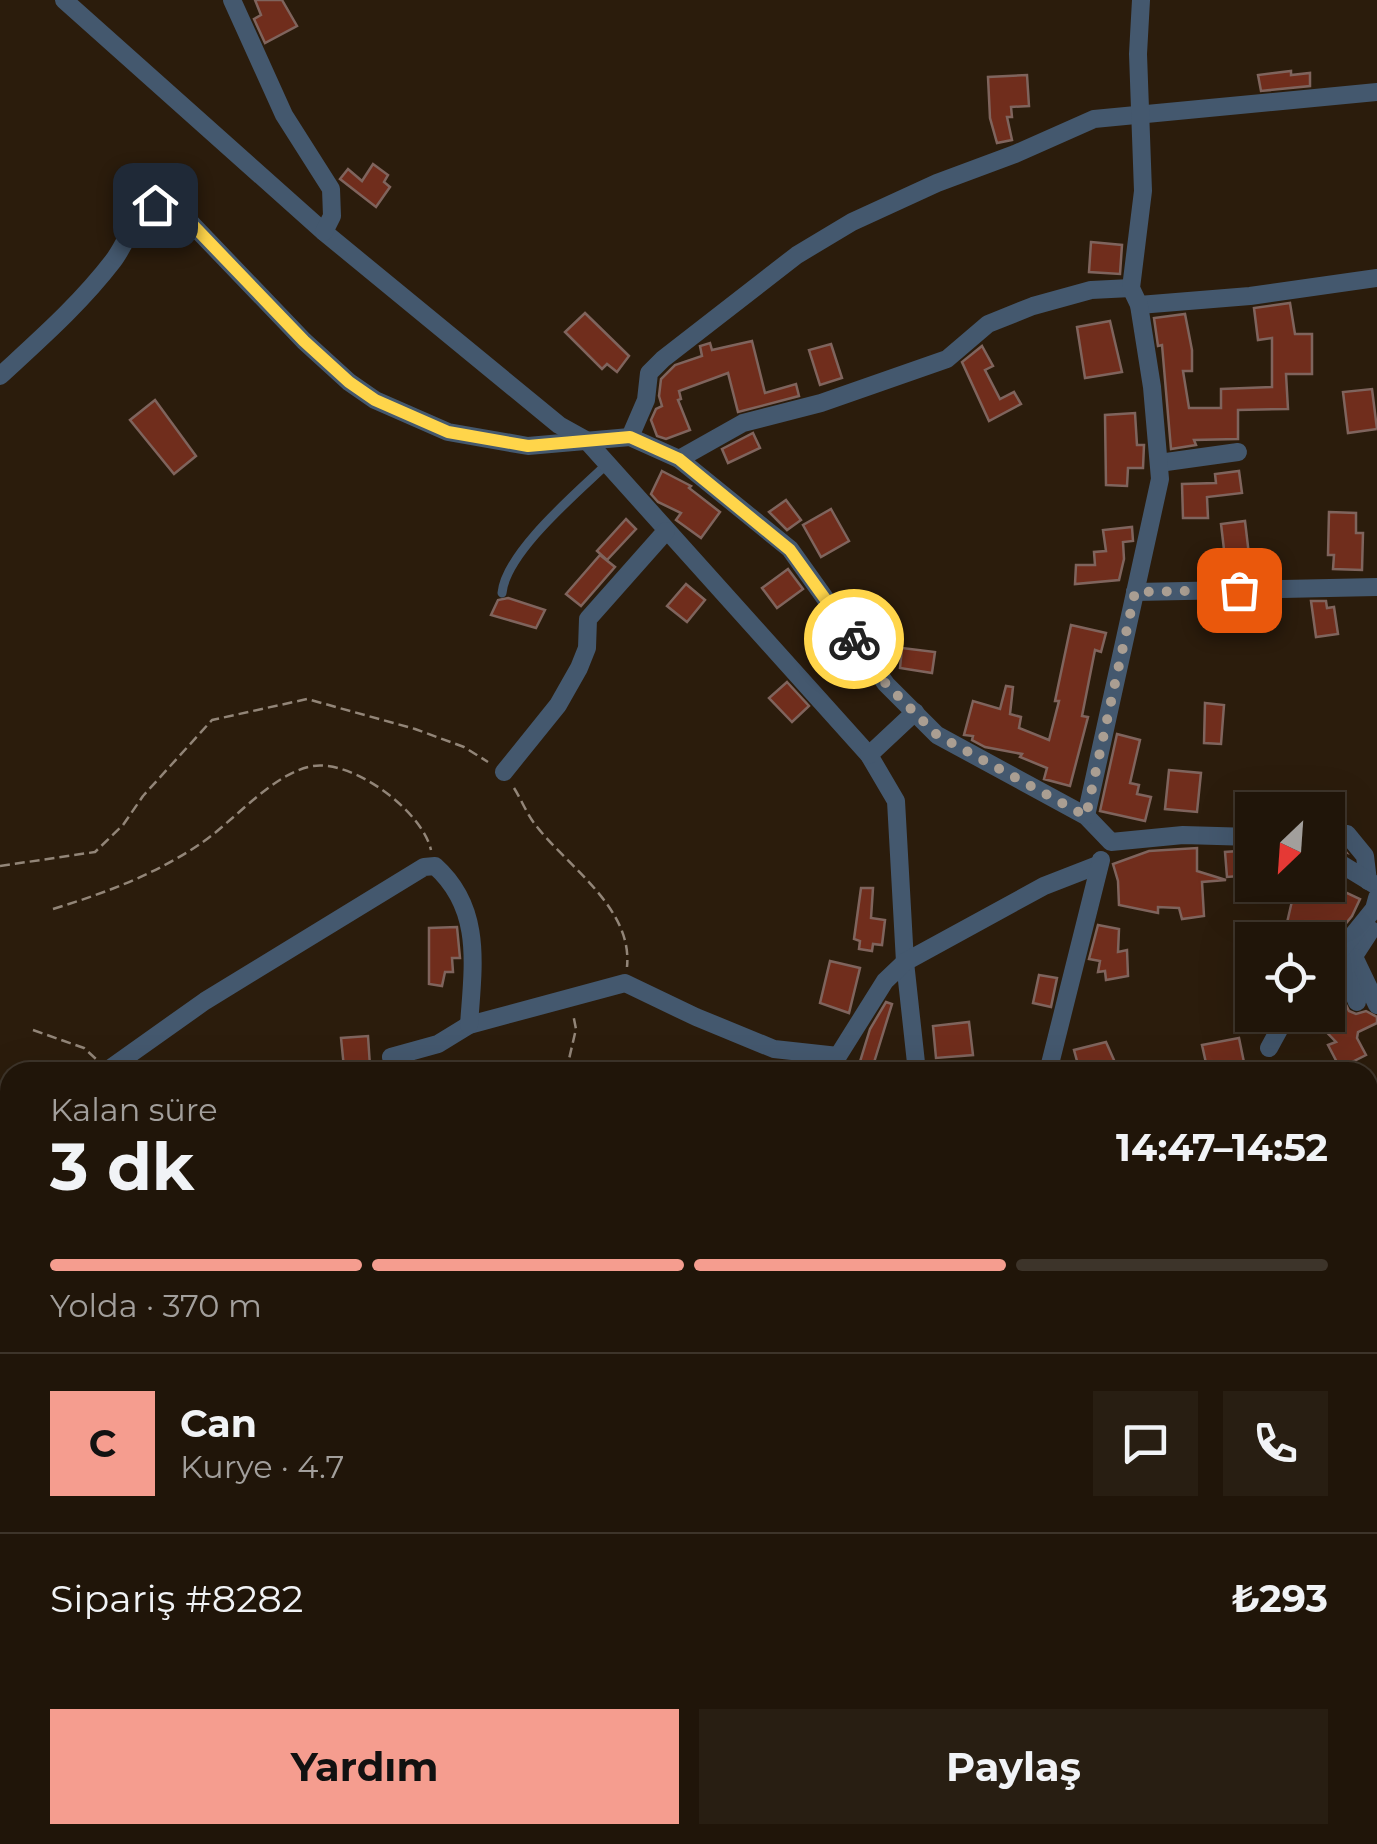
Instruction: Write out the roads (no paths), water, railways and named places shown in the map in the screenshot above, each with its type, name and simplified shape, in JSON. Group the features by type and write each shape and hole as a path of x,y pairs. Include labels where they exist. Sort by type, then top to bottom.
{"street":[{"path":"232,0 284,115 331,189 332,216 324,232"},
{"path":"1086,816 1160,479 1152,387 1135,297 1142,191 1138,115 1141,0"},
{"path":"68,1 324,232 559,425 586,440 870,754 896,801 905,962 916,1062"},
{"path":"630,437 646,400 649,373 797,255 852,222 1094,119 1377,92"},
{"path":"0,376 91,289 117,257 143,214 155,205 165,205 188,220 304,341 375,400 448,432 528,446 630,437 679,459 790,550 886,684 937,735 1086,816 1110,842"},
{"path":"679,459 743,423 821,404 948,359 988,324 1091,290 1135,297 1250,296 1377,278"},
{"path":"1159,463 1238,452"},
{"path":"504,772 558,705 579,668 587,648 588,619 666,531"},
{"path":"1135,592 1377,587"},
{"path":"870,754 914,712"},
{"path":"1347,834 1365,856 1374,888 1374,909 1344,970 1357,1002"},
{"path":"1110,842 1183,835 1235,836"},
{"path":"1050,1062 1098,864 1110,842"},
{"path":"390,1057 438,1044 469,1025 625,983 774,1048 838,1056 886,981 905,962 1044,886 1098,864"},
{"path":"120,1062 205,1002 424,867 435,866 455,884 474,942 469,1025"},
{"path":"1345,868 1374,888"},
{"path":"1345,956 1371,930"},
{"path":"1352,952 1377,1005"},
{"path":"1269,1048 1278,1032"}],"lane":[{"path":"502,593 510,572 548,518 607,464"}]}
